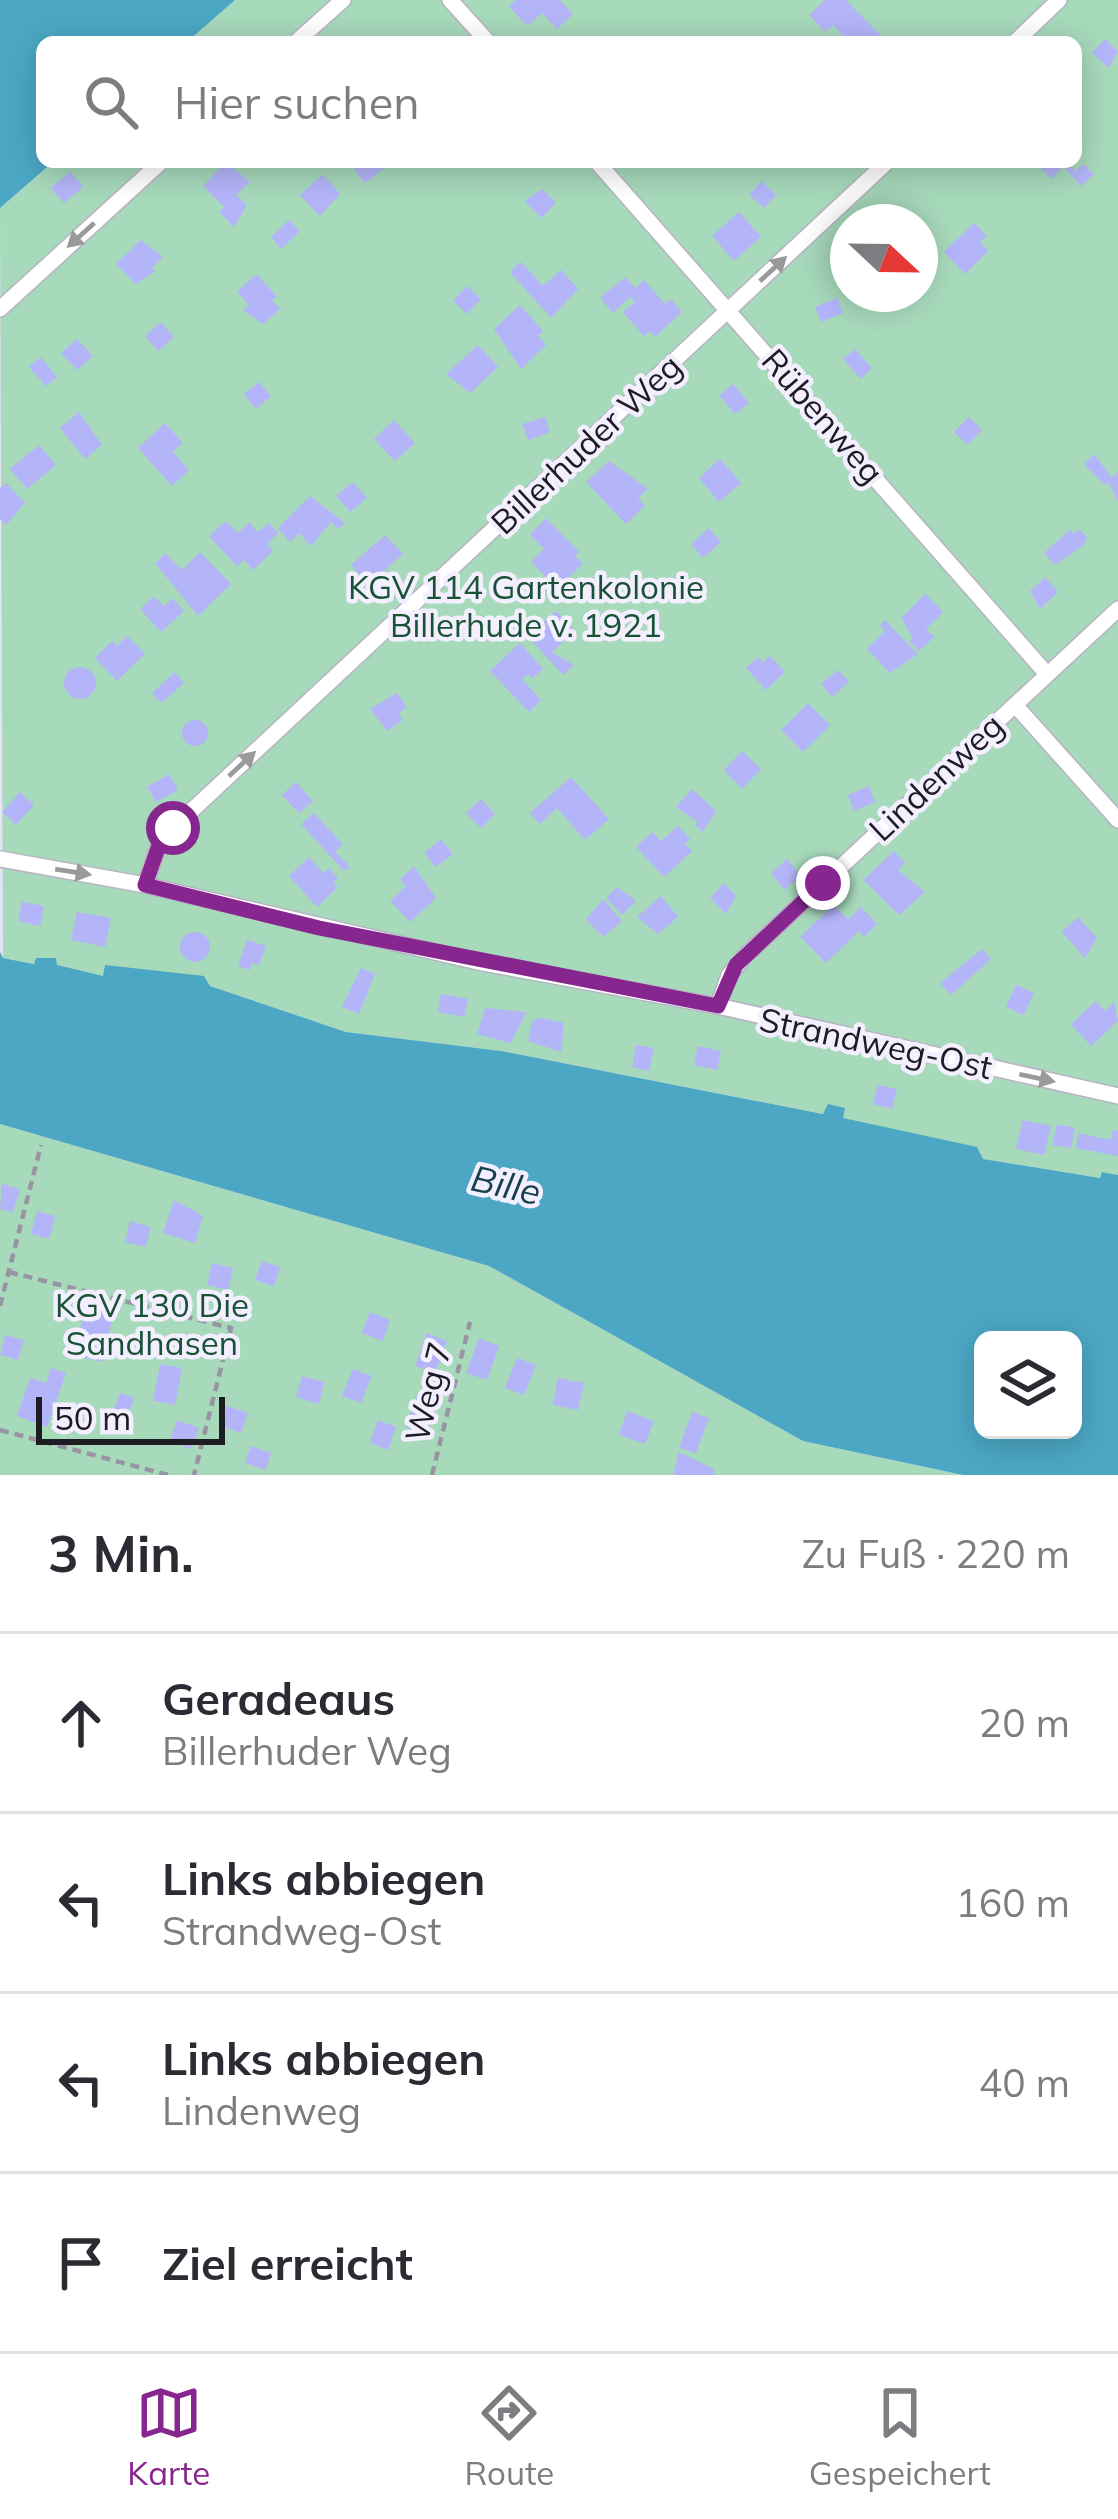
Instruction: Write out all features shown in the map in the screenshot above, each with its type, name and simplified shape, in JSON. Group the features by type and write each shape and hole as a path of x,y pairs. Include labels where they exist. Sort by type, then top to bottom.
{"lane":[{"path":"303,36 343,0"},
{"path":"450,0 483,36"},
{"path":"1021,36 1060,0"},
{"path":"0,309 154,168"},
{"name":"Rübenweg","path":"601,168 1046,673"},
{"name":"Billerhuder Weg","path":"145,885 158,848 173,828 881,168"},
{"name":"Lindenweg","path":"718,1006 729,975 746,955 1118,609"},
{"path":"1015,705 1118,820"},
{"name":"Strandweg-Ost","path":"0,859 145,885 319,928 718,1006 1118,1096"}],"path":[{"path":"0,1306 41,1145"},
{"path":"8,1272 231,1328 194,1475"},
{"name":"Weg 7","path":"432,1475 470,1322"},
{"path":"0,1430 168,1475"}],"green space":[{"name":"KGV 114 Gartenkolonie Billerhude v. 1921","path":"235,0 1118,0 1118,1175 1103,1172 1100,1178 983,1159 843,1118 828,1105 824,1114 501,1051 346,1032 210,986 105,966 104,976 3,958 0,208 46,168 1082,168 1082,36 194,36"},
{"name":"KGV 130 Die Sandhasen","path":"0,1124 489,1266 803,1441 963,1475 0,1475"}],"water":[{"path":"0,0 235,0 194,36 36,36 36,168 46,168 0,208"},
{"name":"Bille","path":"0,952 3,958 34,964 36,958 56,958 57,965 103,976 105,965 204,976 210,986 346,1032 501,1051 823,1114 828,1104 845,1108 843,1118 977,1147 983,1159 1100,1178 1102,1172 1118,1175 1118,1475 963,1475 803,1441 489,1266 0,1124"}],"building":[{"path":"516,0 560,0 573,14 557,29 542,13 527,26 509,6"},
{"path":"825,0 846,0 881,36 843,36 833,25 825,32 809,15"},
{"path":"1105,39 1118,51 1109,68 1092,53"},
{"path":"1083,164 1094,174 1081,186 1064,168 1075,171"},
{"path":"220,168 233,168 250,182 236,195 247,205 234,227 219,212 224,207 203,186"},
{"path":"353,168 384,168 365,183"},
{"path":"1041,168 1062,168 1051,179"},
{"path":"70,171 83,187 64,203 51,188"},
{"path":"323,174 340,194 320,216 300,195"},
{"path":"762,181 776,195 764,208 749,195"},
{"path":"542,189 556,203 541,218 525,201"},
{"path":"739,212 761,237 734,261 712,236"},
{"path":"289,220 300,231 281,249 271,237"},
{"path":"974,223 987,236 980,242 988,251 965,274 944,252"},
{"path":"141,240 163,257 152,268 155,271 136,284 116,264"},
{"path":"521,262 543,286 561,270 578,289 551,318 510,272"},
{"path":"257,274 277,297 272,300 280,309 263,324 243,310 249,305 237,291"},
{"path":"625,277 635,288 644,280 665,304 671,299 682,312 655,337 650,331 644,336 623,312 635,302 630,297 613,313 600,298"},
{"path":"467,286 481,299 467,314 453,301"},
{"path":"830,301 830,312 843,313 821,322 815,307"},
{"path":"520,305 543,331 538,336 546,345 521,369 494,329"},
{"path":"161,322 174,337 158,351 145,336"},
{"path":"77,339 93,356 77,370 61,353"},
{"path":"478,345 498,367 470,393 446,374"},
{"path":"855,349 872,368 861,379 843,359"},
{"path":"41,357 57,377 46,386 29,367"},
{"path":"259,382 271,396 256,409 244,394"},
{"path":"733,384 749,403 735,414 719,395"},
{"path":"79,412 102,445 85,459 60,428"},
{"path":"545,417 550,432 528,440 522,424"},
{"path":"969,417 982,430 967,445 954,432"},
{"path":"394,420 415,443 395,461 374,439"},
{"path":"165,423 183,443 173,452 189,470 172,486 138,448"},
{"path":"39,445 56,465 27,489 10,469"},
{"path":"1094,454 1112,478 1118,472 1118,501 1108,482 1104,485 1084,464"},
{"path":"720,459 741,483 719,502 699,478"},
{"path":"609,461 648,489 638,498 645,506 626,524 586,482"},
{"path":"353,482 367,498 350,512 336,496"},
{"path":"6,483 25,503 6,525 0,519 0,488"},
{"path":"310,496 345,523 338,529 331,522 311,546 299,533 290,542 278,528"},
{"path":"546,518 579,552 575,556 583,563 558,589 531,562 544,549 530,535"},
{"path":"226,521 238,533 249,522 258,532 269,523 278,533 267,544 273,551 253,570 244,560 237,566 209,536"},
{"path":"709,528 721,542 703,558 691,544"},
{"path":"1079,529 1087,537 1084,545 1055,565 1044,553 1070,530 1074,534"},
{"path":"385,535 403,554 368,585 351,565"},
{"path":"200,552 231,584 198,616 155,563 165,553 182,570"},
{"path":"1045,577 1058,592 1040,609 1030,591"},
{"path":"925,594 943,612 926,629 934,637 919,651 909,641 913,638 901,618"},
{"path":"153,597 165,606 173,598 184,611 161,632 140,609"},
{"path":"556,611 575,631 552,652 574,665 563,675 528,637"},
{"path":"885,620 918,654 890,673 867,649 885,631 880,625"},
{"path":"127,636 145,654 117,681 95,658 112,641 117,646"},
{"path":"520,643 543,669 532,679 528,674 522,679 541,700 529,712 490,671"},
{"path":"770,656 785,672 766,690 746,668 758,657 763,662"},
{"path":"80,667 91,672 96,683 91,694 80,699 69,694 64,683 69,672"},
{"path":"838,670 849,682 832,697 821,684"},
{"path":"175,672 184,683 161,703 152,693"},
{"path":"397,693 407,707 398,714 403,720 387,731 370,709"},
{"path":"808,703 830,725 803,752 781,730"},
{"path":"195,720 208,733 195,746 182,733"},
{"path":"742,751 761,769 742,789 724,770"},
{"path":"169,774 178,790 156,802 147,787"},
{"path":"571,777 609,819 585,840 557,808 540,824 530,813"},
{"path":"296,782 313,801 299,813 282,795"},
{"path":"869,786 875,802 854,811 848,795"},
{"path":"692,789 716,811 703,832 695,825 698,822 676,807"},
{"path":"20,792 34,805 16,825 2,812"},
{"path":"481,799 495,814 481,828 466,813"},
{"path":"314,813 343,845 335,851 350,867 344,871 301,824"},
{"path":"678,826 690,839 685,844 692,851 664,877 636,847 652,832 661,841"},
{"path":"441,839 453,854 436,867 424,853"},
{"path":"894,851 905,863 898,870 925,892 899,915 863,880"},
{"path":"309,857 323,873 329,868 338,878 333,883 338,887 317,907 289,876"},
{"path":"787,859 801,876 784,890 771,873"},
{"path":"414,866 436,898 410,922 390,901 406,886 400,880"},
{"path":"724,883 736,896 726,914 710,898"},
{"path":"617,887 636,901 622,915 606,898"},
{"path":"661,896 678,917 658,934 637,917"},
{"path":"603,899 622,921 603,937 586,919"},
{"path":"22,902 44,906 40,926 18,921"},
{"path":"833,905 848,919 861,907 877,924 864,937 859,931 826,963 800,937"},
{"path":"77,912 111,918 105,947 71,940"},
{"path":"1078,917 1097,938 1085,958 1062,932"},
{"path":"195,932 206,936 210,947 206,958 195,962 184,958 180,947 184,936"},
{"path":"247,940 266,946 259,965 252,963 250,970 238,966"},
{"path":"982,949 991,959 951,995 940,983"},
{"path":"361,968 375,974 359,1014 342,1007"},
{"path":"1016,985 1034,993 1024,1015 1006,1007"},
{"path":"441,994 468,999 464,1017 438,1012"},
{"path":"1096,1001 1105,1011 1114,1002 1118,1021 1091,1046 1071,1024"},
{"path":"485,1008 526,1012 511,1043 477,1034"},
{"path":"532,1021 564,1023 561,1052 528,1041"},
{"path":"636,1045 654,1048 649,1071 632,1067"},
{"path":"698,1046 721,1051 717,1070 694,1065"},
{"path":"878,1085 897,1089 892,1109 873,1104"},
{"path":"1023,1120 1051,1126 1044,1155 1016,1149"},
{"path":"1057,1124 1075,1128 1071,1148 1052,1145"},
{"path":"1113,1130 1118,1131 1118,1156 1076,1148 1078,1133 1111,1140"},
{"path":"2,1184 20,1189 13,1212 0,1209"},
{"path":"174,1200 203,1216 195,1243 163,1233"},
{"path":"37,1211 55,1216 49,1239 31,1234"},
{"path":"130,1221 151,1227 146,1247 125,1242"},
{"path":"262,1261 280,1267 274,1286 255,1280"},
{"path":"212,1263 233,1268 228,1290 207,1285"},
{"path":"85,1303 114,1308 104,1362 75,1356"},
{"path":"370,1312 390,1320 383,1341 362,1333"},
{"path":"427,1333 447,1341 435,1373 415,1366"},
{"path":"5,1335 24,1340 18,1360 0,1355"},
{"path":"479,1338 499,1346 487,1380 466,1373"},
{"path":"517,1358 536,1365 524,1395 505,1388"},
{"path":"160,1364 182,1368 175,1405 153,1401"},
{"path":"51,1368 66,1373 47,1427 17,1416 30,1378 46,1383"},
{"path":"353,1369 372,1376 361,1403 342,1396"},
{"path":"302,1376 324,1382 319,1404 296,1397"},
{"path":"558,1378 584,1383 578,1410 553,1405"},
{"path":"120,1393 134,1398 126,1422 111,1417"},
{"path":"417,1394 438,1402 427,1434 406,1427"},
{"path":"227,1406 248,1413 241,1433 221,1426"},
{"path":"627,1411 654,1421 645,1444 619,1435"},
{"path":"692,1412 709,1418 696,1453 679,1448"},
{"path":"177,1420 199,1428 191,1449 170,1441"},
{"path":"378,1420 396,1427 388,1450 370,1443"},
{"path":"251,1446 271,1453 266,1470 245,1463"},
{"path":"679,1452 714,1469 713,1475 673,1475"}],"route":[{"path":"173,828 158,848 145,885 478,962 718,1006 736,965 823,883"}]}
